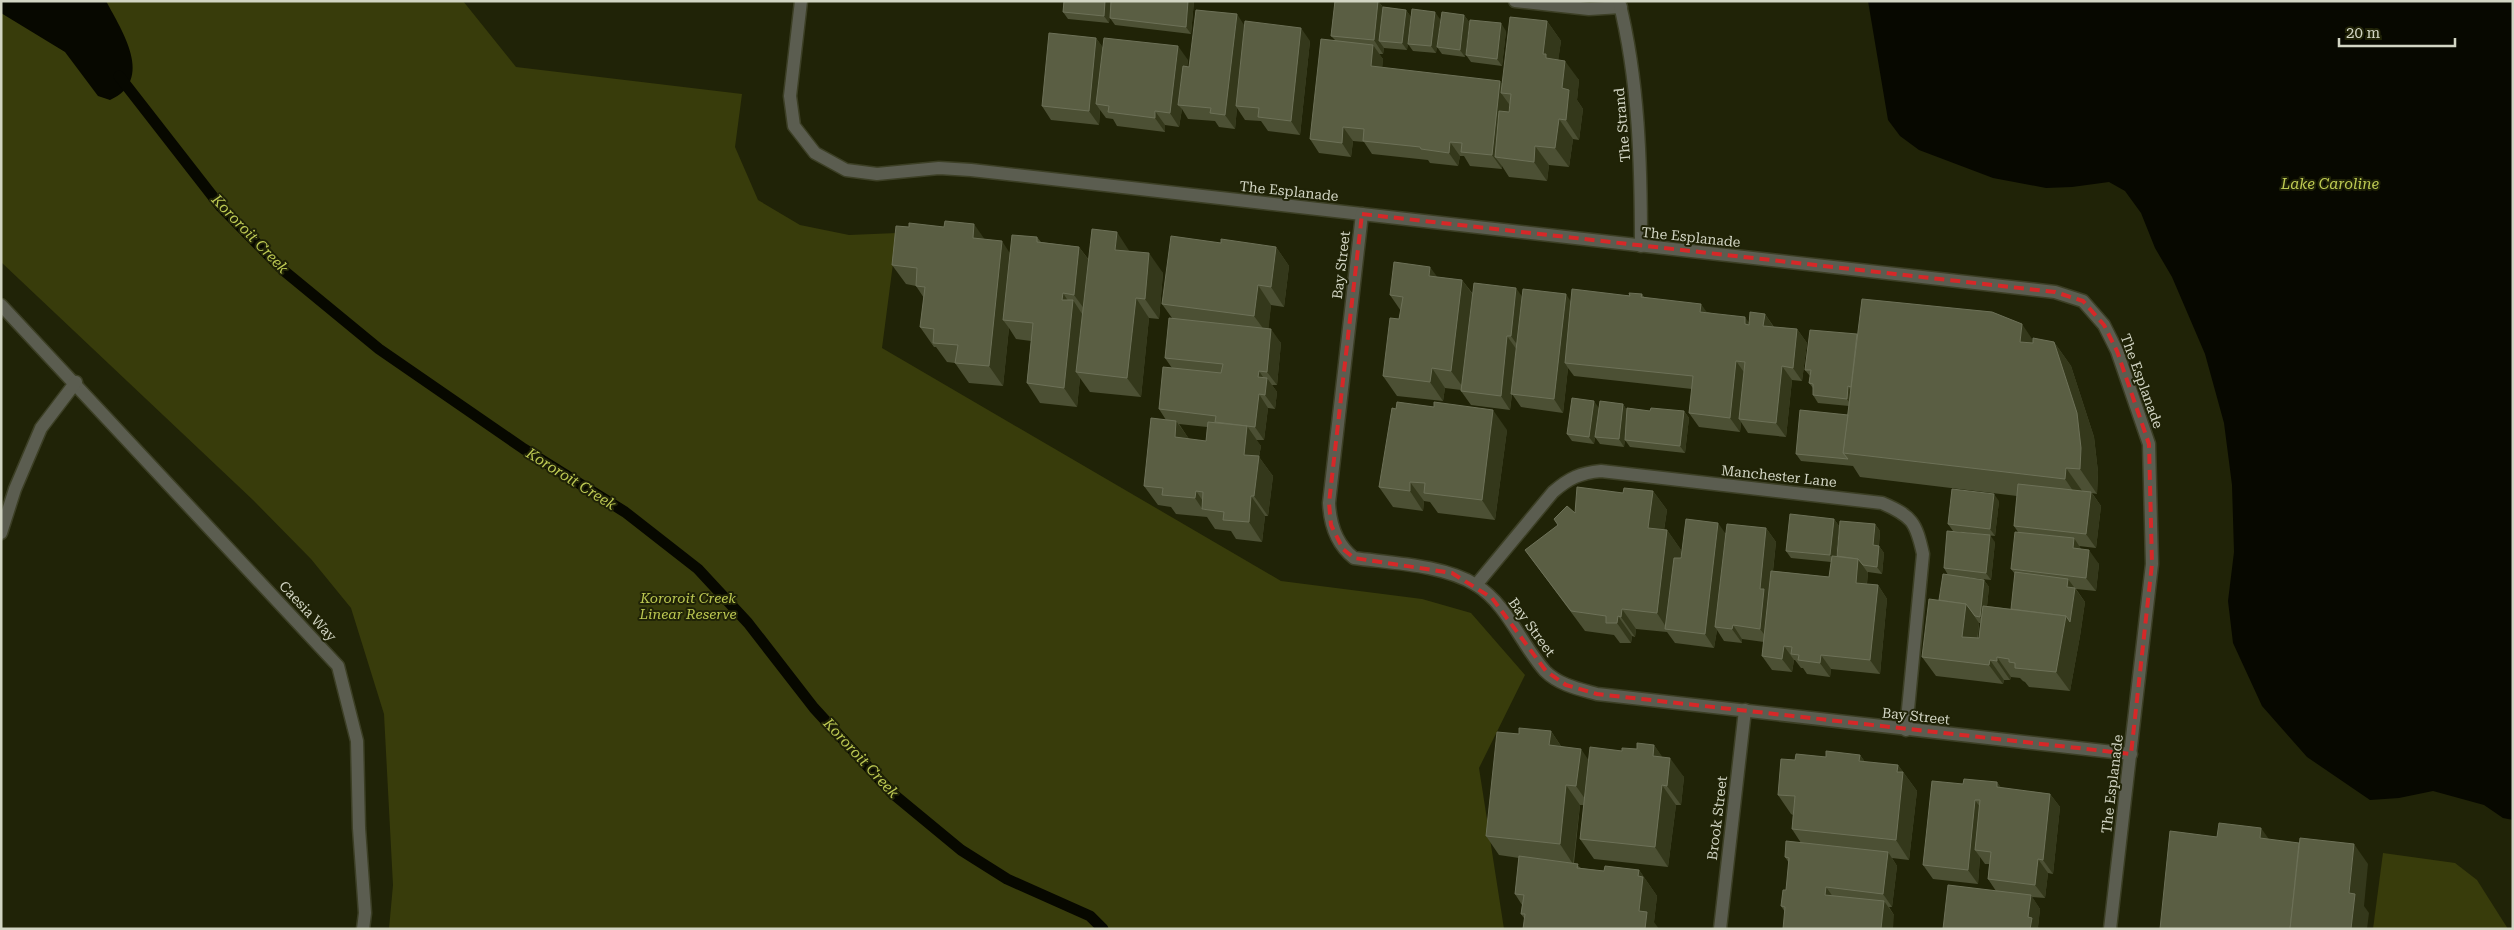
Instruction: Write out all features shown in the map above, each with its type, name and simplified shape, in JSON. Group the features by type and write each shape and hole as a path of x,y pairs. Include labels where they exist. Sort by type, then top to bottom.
{"street":[{"name":"The Esplanade","path":"801,1 790,96 794,126 815,154 846,170 877,174 939,168 971,170 2055,292 2083,301 2104,325 2118,351 2149,444 2152,564 2110,929"},
{"path":"1515,1 1589,9 1620,4"},
{"name":"The Strand","path":"1620,4 1635,90 1642,190 1641,246"},
{"name":"Bay Street","path":"1362,214 1329,502 1331,525 1344,549 1354,558 1452,573 1476,585 1492,598 1546,672 1566,685 1597,694 2131,754"},
{"name":"Caesia Way","path":"1,305 76,382 156,473 338,666 357,742 359,828 365,913 363,929"},
{"path":"1,533 15,490 40,428 76,382"},
{"name":"Manchester Lane","path":"1476,585 1553,492 1568,479 1584,473 1601,471 1882,503 1901,512 1917,528 1923,554 1906,730"},
{"name":"Brook Street","path":"1720,929 1745,710"}],"highlighted area":[{"path":"1362,214 2055,292 2083,301 2104,325 2117,351 2149,444 2152,564 2131,754 1597,694 1566,685 1546,671 1492,598 1452,573 1354,558 1343,549 1331,525 1329,503"}],"green space":[{"name":"Kororoit Creek Linear Reserve","path":"1,1 463,1 516,67 742,94 735,147 758,200 800,225 849,235 897,233 882,348 1281,581 1422,599 1471,613 1525,675 1479,768 1504,929 389,929 393,885 384,714 351,608 311,559 253,500 1,262"},
{"path":"2383,853 2455,863 2477,880 2508,929 2373,929"}],"water":[{"path":"1,1 106,1 120,26 131,54 133,68 131,80 123,91 110,100 98,96 65,52 1,13"},
{"name":"Lake Caroline","path":"1868,1 2513,1 2513,820 2503,818 2484,805 2433,791 2399,798 2370,800 2307,757 2262,706 2233,643 2228,601 2234,552 2232,485 2224,423 2205,354 2172,277 2155,248 2141,213 2125,191 2109,182 2046,188 1993,178 1919,150 1900,136 1888,120"}],"building":[{"path":"1064,1 1105,1 1104,16 1063,12"},
{"path":"1111,1 1188,1 1186,27 1110,18"},
{"path":"1335,1 1378,1 1374,40 1331,36"},
{"path":"1383,7 1406,10 1402,43 1379,41"},
{"path":"1412,9 1435,12 1431,46 1408,44"},
{"path":"1196,10 1237,14 1225,115 1210,113 1211,108 1178,105 1183,66 1189,67"},
{"path":"1442,12 1464,15 1460,50 1437,47"},
{"path":"1510,17 1547,21 1543,54 1546,54 1546,58 1565,61 1562,88 1569,90 1566,120 1559,119 1555,148 1535,146 1534,162 1495,157 1499,111 1509,112 1511,94 1501,93"},
{"path":"1470,20 1501,23 1497,59 1466,55"},
{"path":"1245,21 1301,28 1291,121 1258,117 1259,108 1236,106"},
{"path":"1049,33 1096,38 1089,111 1042,106"},
{"path":"1104,38 1178,46 1170,113 1155,111 1155,118 1108,112 1109,106 1096,104"},
{"path":"1321,39 1373,45 1371,66 1500,81 1492,155 1461,152 1462,143 1450,142 1449,153 1421,149 1420,147 1363,141 1364,129 1343,127 1342,143 1310,139"},
{"path":"945,221 974,224 973,238 1002,241 989,366 955,363 958,345 933,343 934,329 920,327 925,287 916,286 917,268 892,265 896,226 909,227 909,223 944,227"},
{"path":"1092,229 1117,232 1115,250 1149,253 1145,299 1136,298 1127,378 1076,372"},
{"path":"1012,235 1037,237 1037,242 1079,247 1074,295 1063,293 1062,300 1073,300 1064,388 1027,383 1033,323 1003,320"},
{"path":"1171,236 1221,243 1221,239 1276,247 1271,287 1258,285 1254,316 1162,304"},
{"path":"1394,262 1430,267 1429,276 1462,280 1451,371 1432,368 1430,382 1383,376 1390,318 1399,319 1403,297 1390,295"},
{"path":"1474,283 1516,288 1511,336 1507,336 1501,396 1461,391"},
{"path":"1523,289 1566,294 1554,399 1511,394"},
{"path":"1572,289 1630,296 1629,293 1642,294 1641,297 1701,304 1700,312 1745,317 1745,324 1749,325 1750,312 1765,314 1763,326 1797,329 1793,368 1782,366 1776,423 1739,419 1745,362 1736,361 1730,418 1689,413 1693,376 1565,363"},
{"path":"1862,299 1992,312 2022,324 2020,342 2033,343 2033,338 2054,342 2077,413 2081,448 2080,469 2066,468 2065,479 1843,453"},
{"path":"1169,318 1271,329 1267,372 1259,371 1258,377 1267,378 1265,395 1259,394 1255,427 1215,422 1216,416 1159,409 1163,367 1221,373 1223,364 1165,358"},
{"path":"1810,330 1857,334 1851,387 1848,386 1847,399 1813,395 1813,384 1809,383 1811,370 1805,370"},
{"path":"1572,398 1594,401 1589,437 1567,434"},
{"path":"1600,401 1623,404 1619,439 1595,437"},
{"path":"1397,402 1434,407 1434,402 1493,410 1482,500 1424,493 1425,483 1410,482 1410,491 1379,487 1392,408 1396,409"},
{"path":"1627,408 1650,411 1651,408 1684,411 1680,446 1625,440"},
{"path":"1800,410 1848,415 1843,453 1848,459 1796,454"},
{"path":"1151,418 1176,421 1175,437 1206,441 1208,422 1247,426 1244,455 1259,456 1254,496 1251,496 1249,522 1223,520 1224,512 1202,509 1203,492 1196,491 1195,498 1162,495 1163,488 1144,486"},
{"path":"2018,484 2091,492 2086,534 2014,526"},
{"path":"1577,487 1623,493 1624,488 1653,491 1648,528 1667,530 1657,613 1622,609 1621,617 1618,616 1617,623 1606,623 1606,616 1571,611 1525,550 1558,525 1554,519 1567,506 1575,513"},
{"path":"1952,489 1994,494 1990,529 1948,524"},
{"path":"1790,514 1834,519 1830,555 1786,551"},
{"path":"1686,519 1718,523 1705,634 1665,629 1674,558 1681,558"},
{"path":"1840,521 1875,524 1873,545 1879,546 1877,567 1863,565 1858,559 1837,556"},
{"path":"1727,524 1766,528 1760,589 1764,589 1760,629 1733,625 1732,629 1715,627"},
{"path":"1947,531 1990,535 1986,573 1944,568"},
{"path":"2015,532 2074,538 2073,548 2089,550 2086,578 2011,569"},
{"path":"1832,556 1858,559 1856,583 1878,585 1870,660 1821,655 1820,663 1798,660 1799,655 1791,654 1792,647 1784,646 1782,659 1762,656 1771,571 1829,577"},
{"path":"2015,572 2068,579 2067,587 2075,588 2070,622 2066,616 2011,609"},
{"path":"1943,574 1984,580 1980,617 1975,616 1966,604 1939,600"},
{"path":"1929,599 1966,604 1962,637 1979,638 1983,606 2066,616 2056,672 2015,668 2015,663 2009,662 2009,659 1997,657 1997,661 1990,660 1989,665 1922,657"},
{"path":"1519,728 1551,731 1549,745 1581,749 1576,786 1566,785 1560,844 1486,836 1497,732 1519,734"},
{"path":"1637,743 1654,745 1653,756 1670,758 1667,786 1662,785 1655,847 1580,839 1590,747 1622,751 1622,748 1637,749"},
{"path":"1826,751 1860,755 1859,761 1898,765 1897,772 1903,772 1896,840 1792,829 1795,796 1778,795 1781,759 1795,760 1796,754 1826,757"},
{"path":"1964,779 1997,782 1997,787 2050,794 2043,860 2038,859 2035,885 1988,879 1991,852 1975,850 1980,800 1975,800 1968,870 1923,865 1932,781 1963,784"},
{"path":"2219,823 2261,828 2260,838 2299,843 2290,929 2160,929 2170,831 2217,837"},
{"path":"2300,838 2354,844 2349,893 2355,894 2351,929 2290,929"},
{"path":"1786,841 1888,852 1883,894 1826,887 1825,895 1884,901 1881,929 1783,929 1785,907 1781,906 1783,890 1786,890 1789,858 1785,857"},
{"path":"1519,856 1578,864 1577,868 1604,871 1605,866 1639,870 1638,876 1643,877 1639,911 1647,912 1645,929 1523,929 1525,914 1521,914 1524,895 1515,894"},
{"path":"1948,885 2031,895 2028,917 2032,918 2030,929 1943,929"}],"waterway":[{"name":"Kororoit Creek","path":"119,76 221,207 283,270 379,349 524,449 625,512 698,569 748,623 814,708 892,793 961,850 1007,879 1090,916 1103,929"}]}
